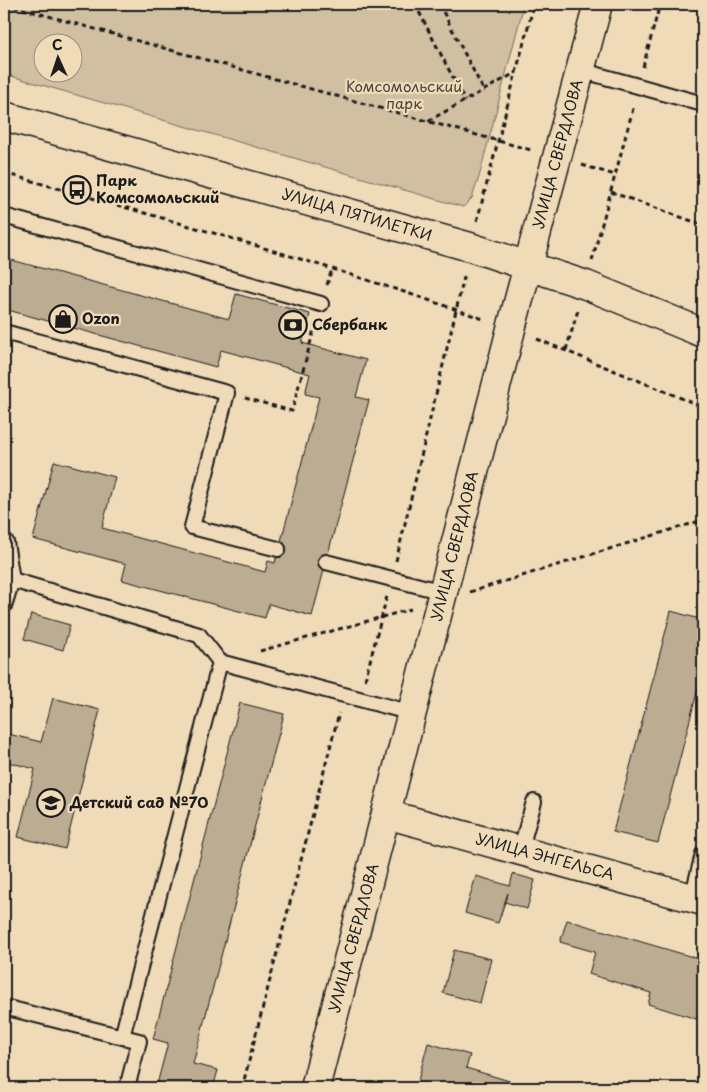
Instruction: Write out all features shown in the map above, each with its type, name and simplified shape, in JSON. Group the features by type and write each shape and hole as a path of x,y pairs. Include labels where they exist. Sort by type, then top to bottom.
{"street":[{"name":"УЛИЦА СВЕРДЛОВА","path":"315,1088 511,329 598,4"},
{"name":"УЛИЦА ПЯТИЛЕТКИ","path":"4,116 529,265 586,285 703,333"},
{"name":"УЛИЦА ЭНГЕЛЬСА","path":"386,814 698,900"}],"lane":[{"path":"580,70 703,104"},
{"path":"4,216 321,304"},
{"path":"4,332 227,393 192,527 278,549"},
{"path":"4,541 6,542 12,580 4,606"},
{"path":"326,562 443,592"},
{"path":"12,580 199,635 220,662 412,713"},
{"path":"122,1037 220,662"},
{"path":"520,851 534,802"},
{"path":"698,900 703,854"},
{"path":"4,1007 139,1042 126,1088"}],"path":[{"path":"5,4 499,140"},
{"path":"415,4 465,101"},
{"path":"439,4 484,91"},
{"path":"486,184 534,4"},
{"path":"566,350 586,285 660,4"},
{"path":"428,121 517,72"},
{"path":"4,173 199,228 457,310 566,350 703,407"},
{"path":"611,192 703,225"},
{"path":"227,393 292,411 332,269"},
{"path":"242,1088 339,712 364,687 457,310"}],"green space":[{"name":"Комсомольский парк","path":"4,4 524,4 479,177 472,198 463,207 4,74"}],"building":[{"path":"4,258 229,319 236,294 310,314 302,343 366,360 356,397 369,400 328,554 320,556 317,560 320,568 324,570 312,616 269,604 265,618 122,580 126,564 33,539 54,461 115,477 102,528 265,572 268,561 275,563 276,558 281,557 286,552 286,546 281,541 319,397 305,394 310,374 221,350 216,367 4,309"},
{"path":"671,611 703,620 703,669 658,843 613,832"},
{"path":"31,614 70,625 63,650 24,639"},
{"name":"Детский сад №70","path":"53,698 100,710 65,849 18,837 35,769 4,761 4,733 41,742"},
{"path":"240,703 284,714 193,1064 218,1070 213,1088 156,1088 168,1043 153,1039"},
{"path":"513,874 535,880 527,909 505,902 498,923 465,913 476,876 510,886"},
{"path":"567,920 703,960 703,1021 648,1004 651,993 589,974 595,952 560,942"},
{"path":"454,950 491,959 480,1003 443,993"},
{"path":"428,1043 470,1055 466,1068 516,1083 515,1088 416,1088"}],"place":[{"name":"Парк Комсомольский","path":"77,190"},
{"name":"Ozon","path":"63,319"},
{"name":"Сбербанк","path":"293,325"},
{"name":"Детский сад №70","path":"51,803"}]}
